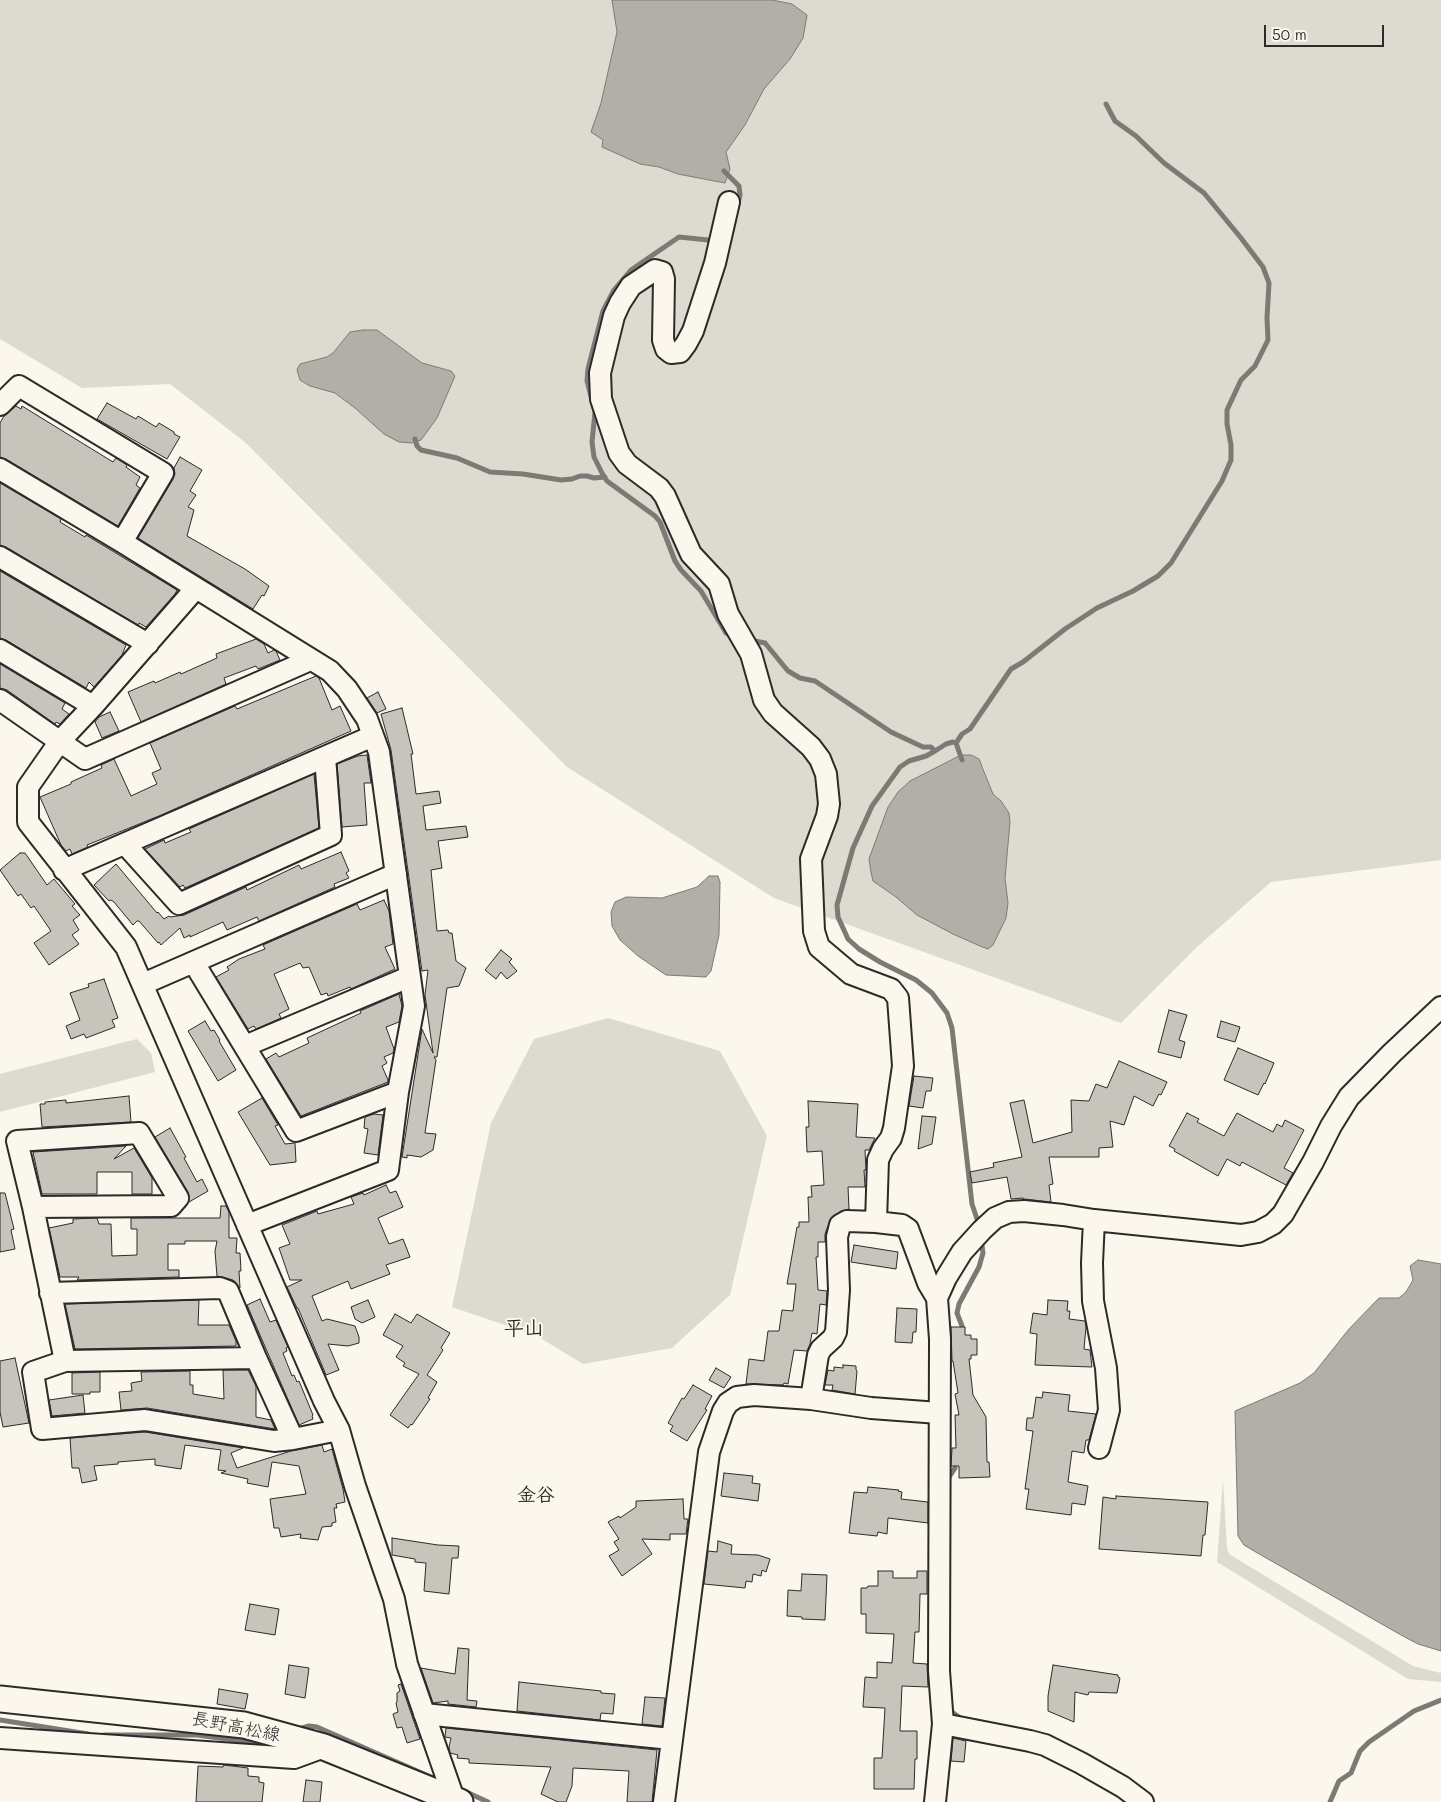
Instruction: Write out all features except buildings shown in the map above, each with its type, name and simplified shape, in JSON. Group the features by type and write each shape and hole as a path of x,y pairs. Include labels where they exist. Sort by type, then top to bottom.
{"main road":[{"name":"長野高松線","path":"0,1699 244,1725 324,1747 446,1794"}],"street":[{"path":"729,202 720,242 693,332 680,352 671,353 666,349 663,340 664,279 662,272 655,270 631,286 620,303 610,332 600,373 601,399 619,453 627,464 660,488 691,554 719,584 728,614 751,654 764,700 773,713 811,747 820,759 826,774 829,804 827,816 812,859 814,931 819,947 851,974 891,989 898,998 903,1066 894,1128 891,1138 878,1160 876,1222"},
{"path":"0,405 19,386 163,473 122,542"},
{"path":"0,468 330,672 348,689 368,719 379,752 414,1006 398,1092 388,1170 247,1225"},
{"path":"0,557 148,644"},
{"path":"196,588 60,741 28,787 28,822 126,947 324,1401 339,1430 355,1486 394,1599 407,1664 424,1714 446,1794"},
{"path":"0,650 93,706"},
{"path":"0,700 85,759 310,660"},
{"path":"64,870 373,736"},
{"path":"125,844 179,904 331,835 325,757"},
{"path":"143,984 396,874"},
{"path":"194,963 296,1131 398,1092"},
{"path":"245,1046 409,978"},
{"path":"937,1298 946,1278 958,1259 995,1218 1009,1212 1024,1211 1241,1235 1258,1232 1273,1224 1283,1214 1349,1097 1441,1007"},
{"path":"33,1207 171,1206 178,1198 139,1133 17,1141 33,1207 65,1361"},
{"path":"1094,1220 1093,1301 1106,1368 1109,1410 1099,1448"},
{"path":"811,1400 818,1356 821,1349 833,1338 836,1332 839,1290 837,1237 840,1224 847,1221 902,1225 908,1229 928,1282 937,1298 940,1340 939,1671 943,1724 936,1802"},
{"path":"50,1293 220,1288 228,1292 293,1439"},
{"path":"256,1358 65,1361 33,1372 42,1429 145,1420 274,1442 339,1430"},
{"path":"664,1802 709,1452 723,1411 728,1403 737,1397 754,1395 871,1408 939,1413"},
{"path":"424,1714 671,1739"},
{"path":"943,1724 1045,1745 1123,1787 1143,1802"},
{"path":"0,1738 294,1758 324,1747"}],"shaded area":[{"path":"0,0 612,0 617,32 601,103 595,119 603,140 602,147 640,164 725,183 730,169 726,152 745,125 764,89 790,59 792,4 772,0 1441,0 1441,860 1271,882 1197,947 1121,1023 774,898 567,767 246,443 170,384 82,388 0,339","holes":["377,330 422,363 451,371 437,418 421,440 412,443 399,442 335,393 310,386 300,364 327,357 333,353 350,332","961,755 983,766 993,794 1001,801 1009,813 1010,822 1005,878 1008,903 1006,918 989,948 953,934 917,915 873,881 888,807 898,792 910,781"]},
{"path":"612,0 772,0 792,4 807,15 803,38 790,59 764,89 745,125 726,152 730,169 725,183 640,164 602,147 603,140 591,132 601,103 617,32"},
{"path":"377,330 422,363 451,371 455,376 437,418 421,440 412,443 399,442 384,434 335,393 310,386 300,380 297,370 300,364 327,357 333,353 350,332"},
{"path":"961,755 971,755 979,759 993,794 1001,801 1009,813 1010,822 1005,878 1008,903 1006,918 993,945 988,949 953,934 917,915 873,881 869,859 888,807 898,792 910,781"},
{"path":"709,876 718,876 720,882 719,935 711,971 706,977 666,975 638,956 620,940 612,926 611,912 615,902 626,897 662,898 697,887"},
{"path":"608,1018 720,1051 767,1136 730,1295 672,1348 583,1364 537,1336 452,1307 491,1123 534,1039"},
{"path":"137,1039 151,1053 155,1072 0,1112 0,1074"},
{"path":"1418,1260 1441,1264 1441,1651 1418,1644 1401,1635 1244,1545 1238,1536 1235,1411 1300,1383 1314,1373 1349,1329 1379,1298 1399,1298 1406,1292 1413,1280 1410,1266"},
{"path":"1223,1480 1227,1548 1229,1554 1413,1666 1441,1673 1441,1682 1408,1679 1217,1562"}],"waterway":[{"path":"956,743 962,734 970,729 1011,669 1097,608 1133,591 1158,576 1171,563 1222,481 1231,460 1227,410 1241,380 1255,366 1268,340 1269,283 1263,267 1204,193 1164,163 1136,136 1115,121 1106,104"},
{"path":"724,171 739,186 740,195 737,206"},
{"path":"716,243 708,240 679,237 631,270 614,290 603,311 588,369 587,381 595,412 592,442 594,457 602,473 607,481 655,516 660,522 675,561 701,591 726,633 734,637"},
{"path":"415,439 417,446 421,450 457,458 490,472 523,474 561,480 580,476 605,477"},
{"path":"750,640 765,643 788,671 800,678 815,681 891,732 923,747 931,747 935,751 946,744 956,743 962,760"},
{"path":"935,751 909,761 900,767 872,806 853,848 837,905 838,917 848,939 859,949 916,980 932,993 947,1013 952,1028 972,1204 979,1225"},
{"path":"962,1326 957,1313 959,1304 979,1267 983,1253 981,1238"},
{"path":"947,1480 955,1468"},
{"path":"1330,1802 1339,1781 1351,1773 1360,1751 1369,1742 1414,1711 1441,1700"},
{"path":"950,1707 952,1712 963,1720"},
{"path":"0,1720 88,1734"},
{"path":"302,1728 309,1726 317,1727 442,1782"},
{"path":"104,1735 197,1735 272,1745"},
{"path":"462,1790 488,1802"}],"district":[{"name":"平山","path":"524,1329"},
{"name":"金谷","path":"536,1495"}]}
